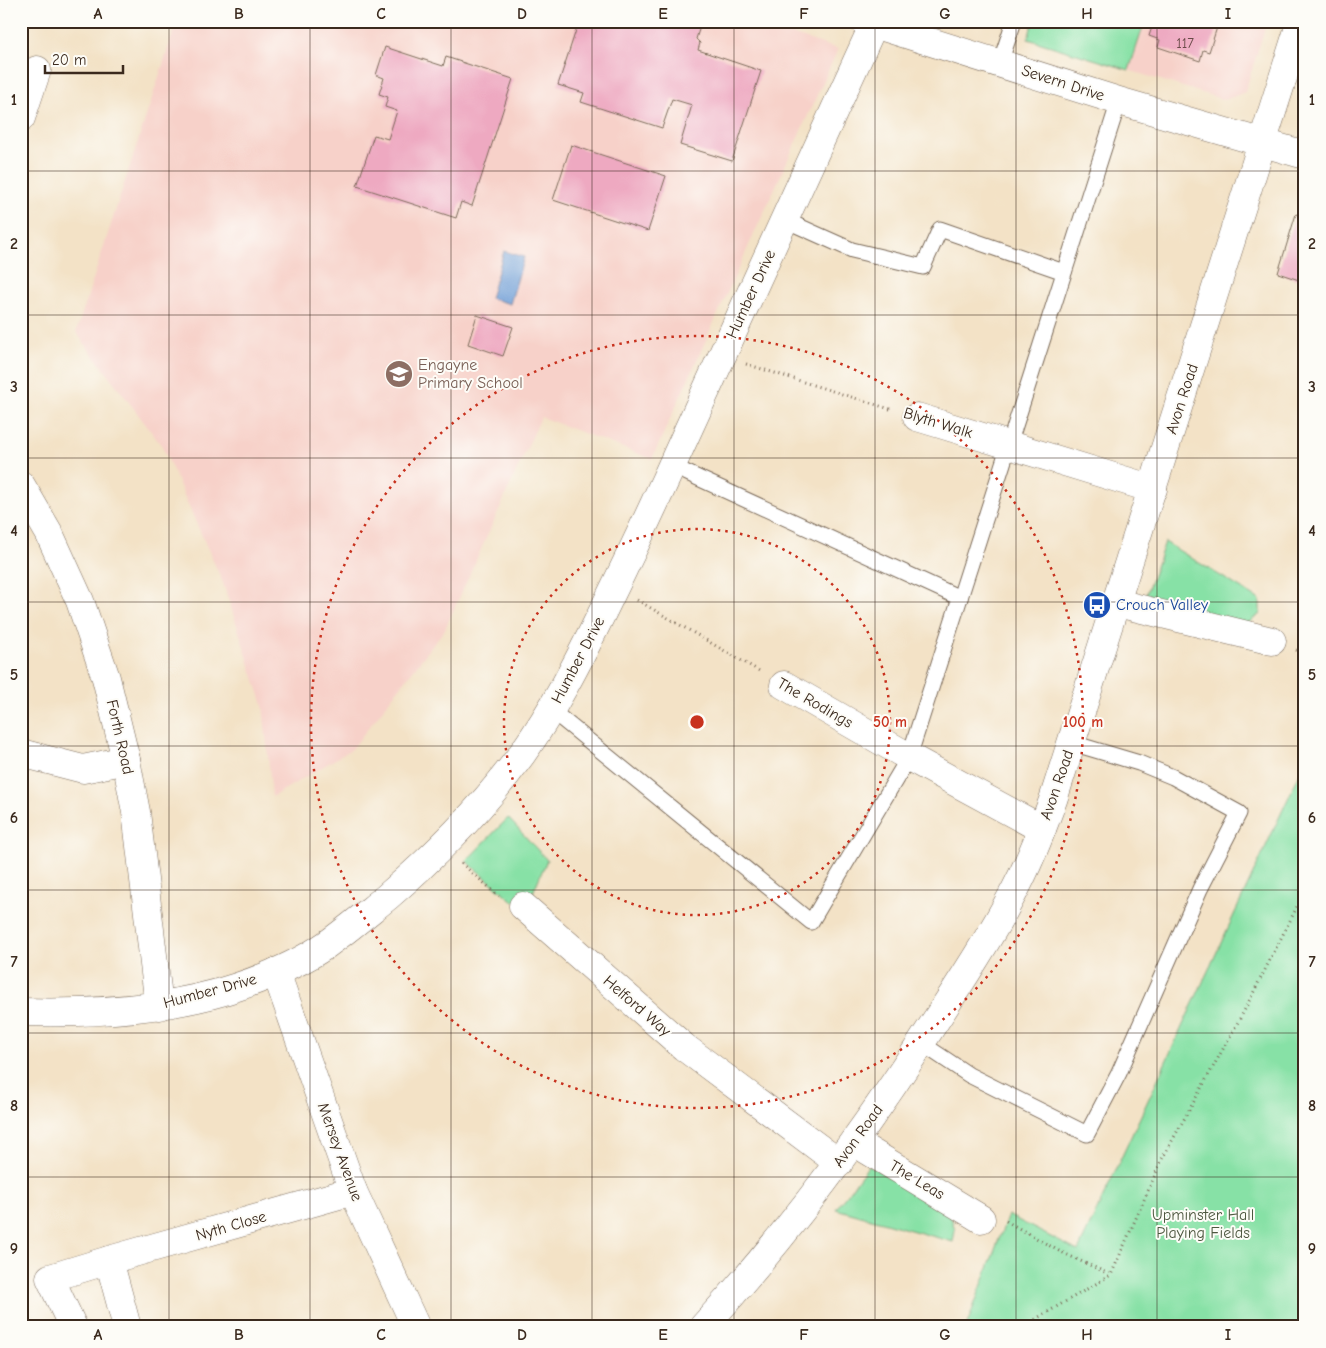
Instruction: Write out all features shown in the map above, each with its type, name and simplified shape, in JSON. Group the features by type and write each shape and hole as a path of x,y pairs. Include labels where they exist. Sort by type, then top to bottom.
{"street":[{"name":"Avon Road","path":"703,1327 745,1280 846,1152 894,1086 966,973 1009,901 1026,867 1042,830 1072,743 1301,21"},
{"name":"Severn Drive","path":"869,23 1119,101 1305,155"},
{"name":"Humber Drive","path":"21,1012 61,1013 159,1006 199,998 238,987 276,972 323,947 344,932 407,879 443,846 521,756 577,665 615,588 785,220 869,23"},
{"path":"21,118 37,70"},
{"name":"Blyth Walk","path":"917,417 1153,489"},
{"name":"Forth Road","path":"21,485 49,533 80,601 106,678 126,760 136,812 159,1006"},
{"path":"1117,602 1272,641"},
{"name":"The Rodings","path":"784,685 909,757 1042,830"},
{"path":"21,753 83,769 126,760"},
{"name":"Helford Way","path":"523,906 684,1047 846,1152"},
{"name":"Mersey Avenue","path":"276,972 353,1191 416,1327"},
{"name":"The Leas","path":"846,1152 981,1218"},
{"name":"Nyth Close","path":"73,1327 50,1278 353,1191"},
{"path":"110,1260 128,1327"}],"lane":[{"path":"1000,63 1014,21"},
{"path":"551,710 811,922 909,757 1119,101"},
{"path":"785,220 852,250 923,267 940,229 1064,272"},
{"path":"672,466 960,598"},
{"path":"921,1043 970,1075 1087,1134 1119,1074 1200,889 1240,813 1173,777 1139,763 1072,743"}],"path":[{"name":"Blyth Walk","path":"722,357 917,417"},
{"name":"The Rodings","path":"615,588 784,685"},
{"path":"443,846 511,907 523,906"},
{"path":"1022,1327 1111,1275 1162,1159 1243,1013 1305,891"},
{"path":"981,1218 1008,1222 1059,1251 1111,1275"}],"shaded area":[{"name":"Engayne Primary School","path":"177,21 751,21 838,49 652,459 541,417 445,629 352,749 272,797 263,705 223,583 162,446 76,332"},
{"path":"1033,21 1267,21 1245,92 1225,100 1028,39"}],"green space":[{"path":"1033,21 1145,21 1129,70 1028,39"},
{"path":"1165,542 1260,600 1260,614 1247,624 1144,600"},
{"name":"Upminster Hall Playing Fields","path":"1305,762 1305,1327 966,1327 1008,1215 1078,1251"},
{"path":"508,818 547,860 530,899 514,902 466,861"},
{"path":"869,1165 950,1214 955,1230 953,1242 836,1209"}],"water":[{"path":"504,251 524,257 510,304 490,298"}],"building":[{"path":"579,21 700,21 696,39 700,43 698,50 761,71 732,161 680,145 692,105 672,99 662,128 581,102 584,93 558,85"},
{"path":"1154,21 1219,21 1209,52 1203,50 1200,61 1158,47 1160,40 1149,36"},
{"path":"385,47 443,66 446,57 513,79 472,206 461,202 456,218 357,186 374,135 388,139 397,111 385,107 388,97 379,94 384,78 376,75"},
{"path":"571,145 666,176 648,231 553,200"},
{"path":"1296,214 1305,217 1305,276 1300,274 1299,280 1278,273"},
{"path":"477,315 513,327 503,356 468,344"}],"place":[{"name":"Engayne Primary School","path":"399,374"},
{"name":"Crouch Valley","path":"1097,605"}]}
